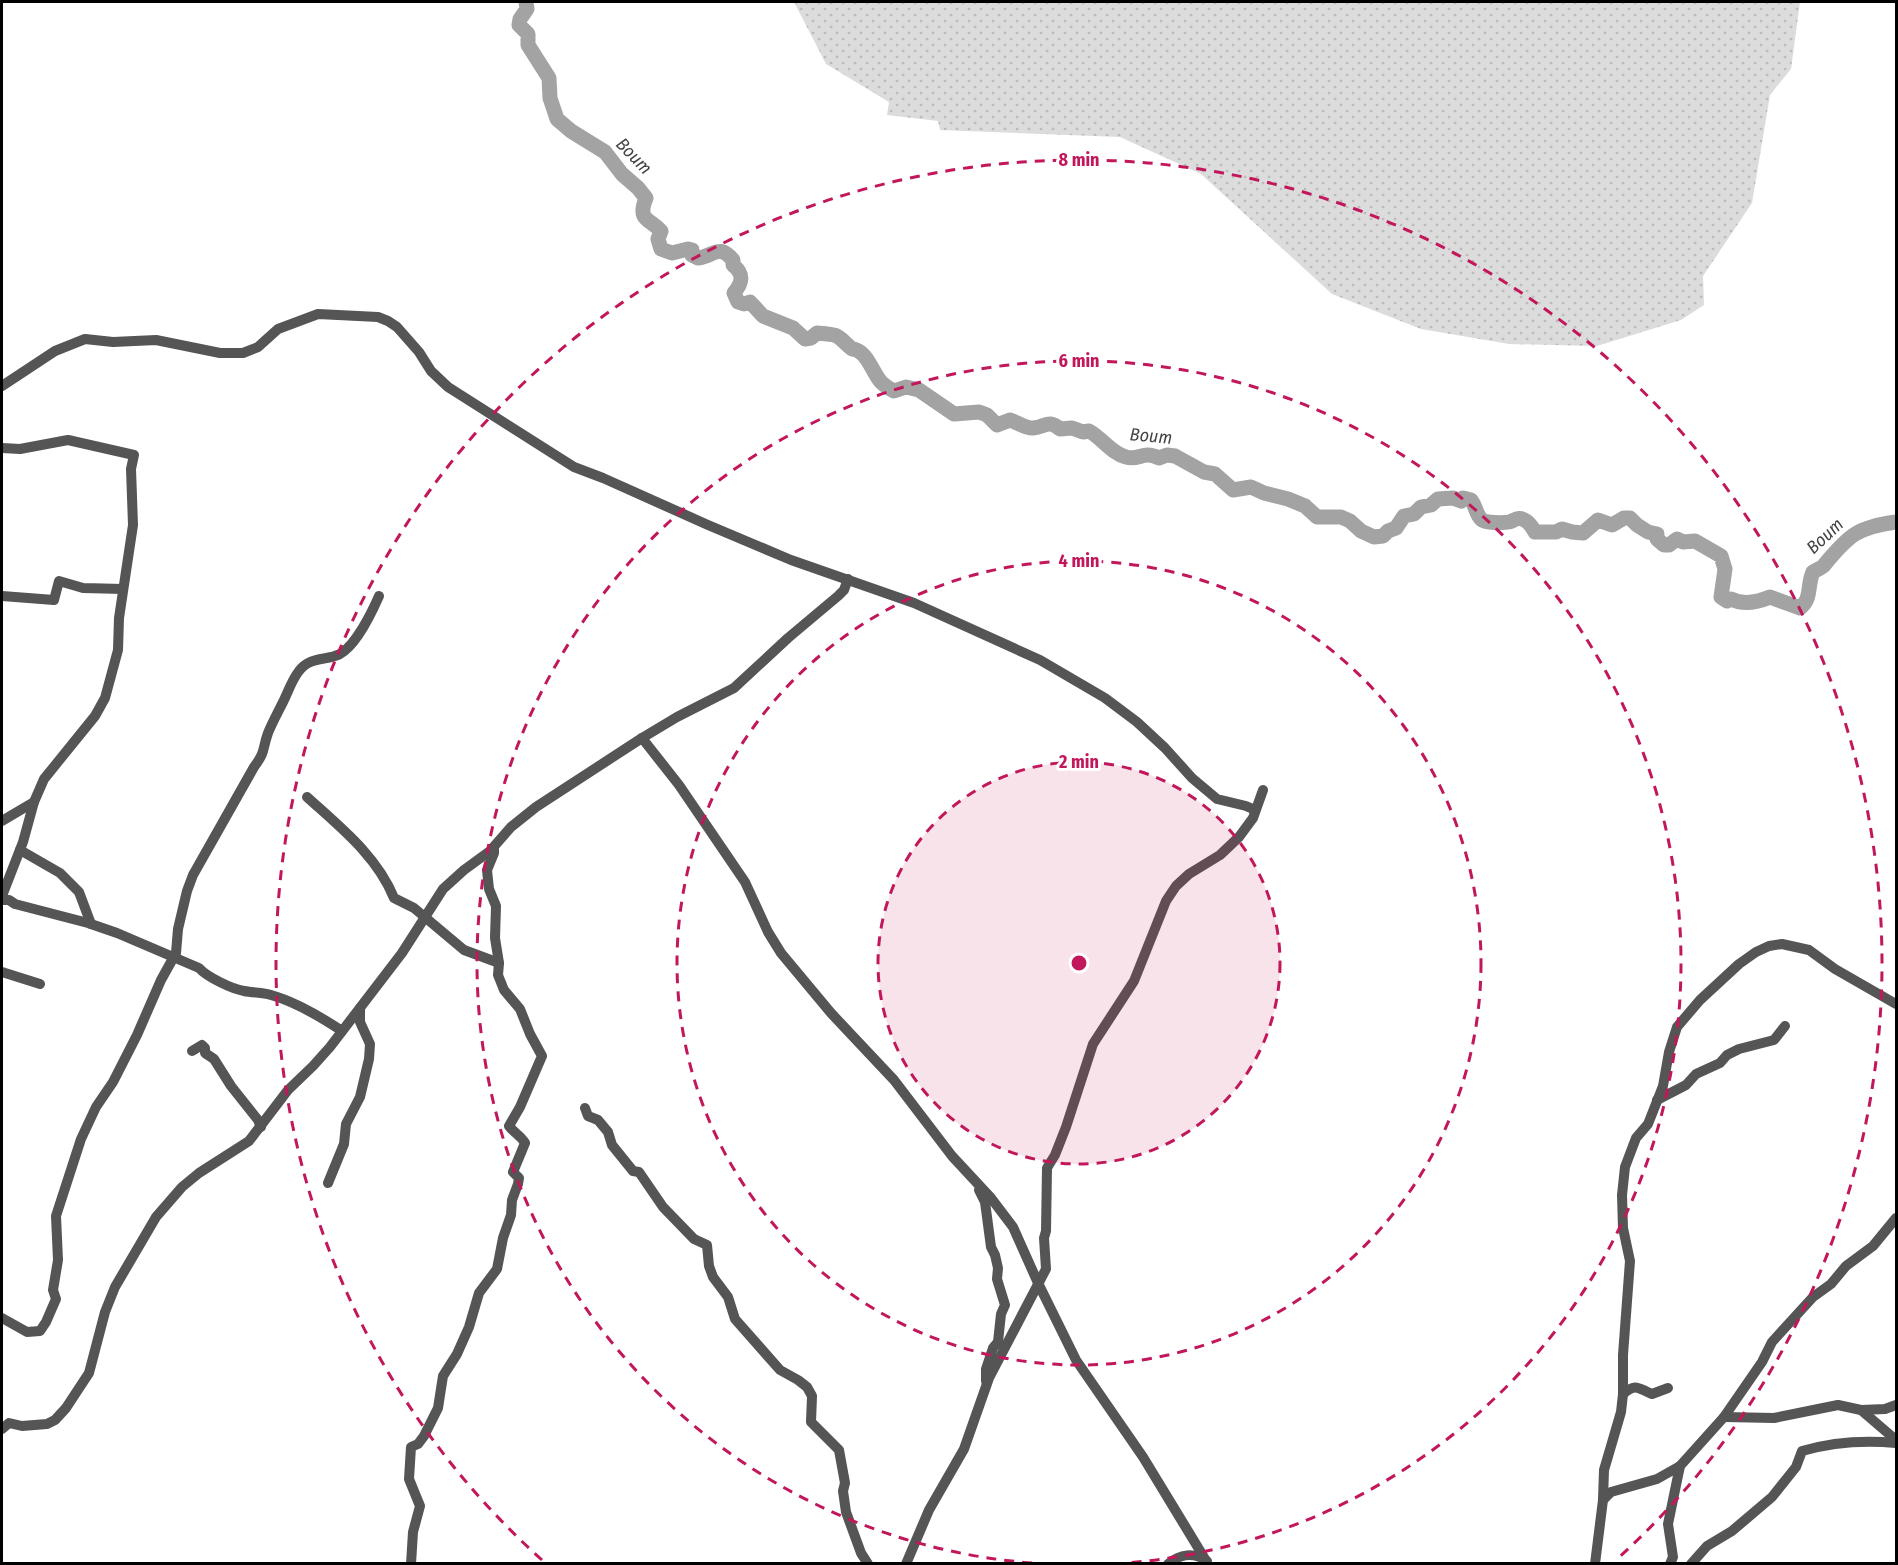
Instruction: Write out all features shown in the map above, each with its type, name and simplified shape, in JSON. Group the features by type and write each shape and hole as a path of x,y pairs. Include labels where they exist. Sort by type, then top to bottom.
{"street":[{"path":"2,386 55,351 85,339 113,342 156,340 220,353 243,353 258,347 278,329 305,317 318,314 378,317 397,327 419,352 431,371 448,387 574,467 791,560 914,603 1040,660 1105,698 1137,722 1192,778 1217,799 1255,810"},
{"path":"2,448 20,449 68,440 135,455 131,469 133,525 119,618 118,650 105,698 95,716 44,779 2,898 15,904 91,924 150,946 237,989 269,994 283,999 326,1020 342,1031"},
{"path":"2,1429 9,1423 22,1426 47,1424 60,1414 89,1372 105,1311 115,1287 156,1217 182,1187 199,1173 249,1141 288,1090 313,1066 360,1008 402,953 443,889 494,847 512,827 536,807 676,717 734,688 781,644 838,596 844,590 848,579"},
{"path":"2,596 54,600 58,581 83,588 123,589"},
{"path":"2,1318 27,1332 39,1331 46,1322 56,1299 53,1290 58,1260 56,1216 81,1139 96,1107 113,1082 161,980 174,958 178,929 193,875 263,754 267,734 289,686 300,669 310,661 339,655 346,649 373,611 379,596"},
{"path":"642,738 679,785 745,882 768,932 781,953 831,1013 894,1080 952,1156 991,1198 1013,1227 1076,1360 1143,1456 1207,1561"},
{"path":"906,1563 929,1510 964,1449 987,1385 1046,1269 1044,1238 1047,1168 1066,1127 1093,1044 1134,981 1166,900 1189,874 1220,855 1239,837 1253,818 1263,790"},
{"path":"307,797 374,863 388,883 394,898 414,908 464,950 500,963"},
{"path":"2,820 34,802"},
{"path":"411,1563 413,1532 420,1506 409,1479 411,1447 418,1444 424,1436 438,1408 443,1376 457,1354 469,1327 479,1293 486,1286 500,1261 503,1238 511,1215 512,1200 519,1184 519,1178 513,1172 525,1143 520,1134 514,1132 509,1126 520,1107 542,1056 520,1009 504,990 497,971 500,963 495,938 496,906 489,889 487,870 494,847"},
{"path":"20,850 55,870 80,892 91,924"},
{"path":"1595,1563 1603,1500 1604,1470 1621,1412 1623,1394 1623,1355 1630,1261 1623,1228 1622,1195 1625,1167 1636,1138 1648,1124 1663,1086 1669,1052 1677,1027 1727,974 1756,952 1769,946 1782,944 1809,950 1834,969 1896,1004"},
{"path":"2,972 40,984"},
{"path":"328,1183 344,1144 346,1124 360,1096 369,1059 370,1044 360,1022 360,1008"},
{"path":"1657,1100 1686,1085 1696,1074 1720,1063 1733,1052 1774,1040 1785,1026"},
{"path":"192,1051 202,1045 205,1048 205,1053 214,1059 261,1127"},
{"path":"585,1108 588,1116 598,1120 608,1132 612,1145 633,1170 639,1172 663,1207 694,1239 707,1245 709,1266 713,1277 728,1297 735,1319 780,1370 807,1387 812,1396 811,1422 839,1450 845,1483 843,1491 846,1512 861,1553 868,1563"},
{"path":"972,1178 985,1202 991,1247 998,1268 997,1279 1005,1305 1001,1314 998,1342 993,1348 986,1370 987,1385"},
{"path":"1603,1500 1611,1491 1657,1479 1680,1466 1724,1417 1762,1362 1772,1342 1813,1297 1831,1284 1846,1266 1873,1246 1896,1218"},
{"path":"1623,1394 1628,1390 1642,1387 1652,1394 1668,1388"},
{"path":"1724,1417 1774,1418 1838,1405 1861,1410 1885,1409 1896,1405"},
{"path":"1861,1410 1896,1441"},
{"path":"1690,1563 1707,1546 1732,1531 1772,1497 1796,1467 1802,1451 1829,1444 1896,1441"},
{"path":"1670,1563 1673,1557 1668,1524 1680,1466"},
{"path":"1189,1555 1193,1538"},
{"path":"1168,1563 1189,1555 1207,1561"}],"shaded area":[{"path":"794,2 1800,2 1791,69 1770,95 1752,203 1703,276 1704,305 1681,320 1597,346 1509,344 1421,329 1332,294 1201,174 1120,137 940,130 938,121 887,115 889,102 826,64"}],"waterway":[{"name":"Boum","path":"526,2 527,9 519,25 528,34 528,45 549,78 550,98 557,119 571,131 605,152 622,174 638,188 646,198 644,215 661,231 658,239 661,249 672,253 688,249 692,250 692,255 698,258 720,251 724,252 733,260 733,265 741,275 741,282 734,293 738,302 744,304 750,302 763,316 793,328 805,339 817,333 837,336 852,349 862,353 881,382 888,387 894,391 906,387 919,390 954,414 979,412 987,415 997,425 1010,420 1030,428 1053,424 1060,429 1072,428 1083,432 1089,431 1116,452 1131,458 1145,455 1159,458 1167,455 1175,456 1204,472 1215,474 1233,490 1251,487 1288,499 1305,506 1317,517 1341,517 1374,537 1383,536 1396,528 1404,516 1414,514 1421,507 1431,505 1438,499 1471,500 1482,520 1503,523 1521,519 1529,523 1535,532 1556,532 1562,529 1583,533 1598,520 1612,525 1624,518 1630,518 1648,532 1657,534 1657,539 1664,545 1669,545 1677,539 1683,542 1695,541 1721,556 1725,569 1721,597 1727,601 1731,599 1750,602 1770,597 1800,608 1808,596 1813,572 1824,565 1848,539 1863,530 1896,522"}]}
